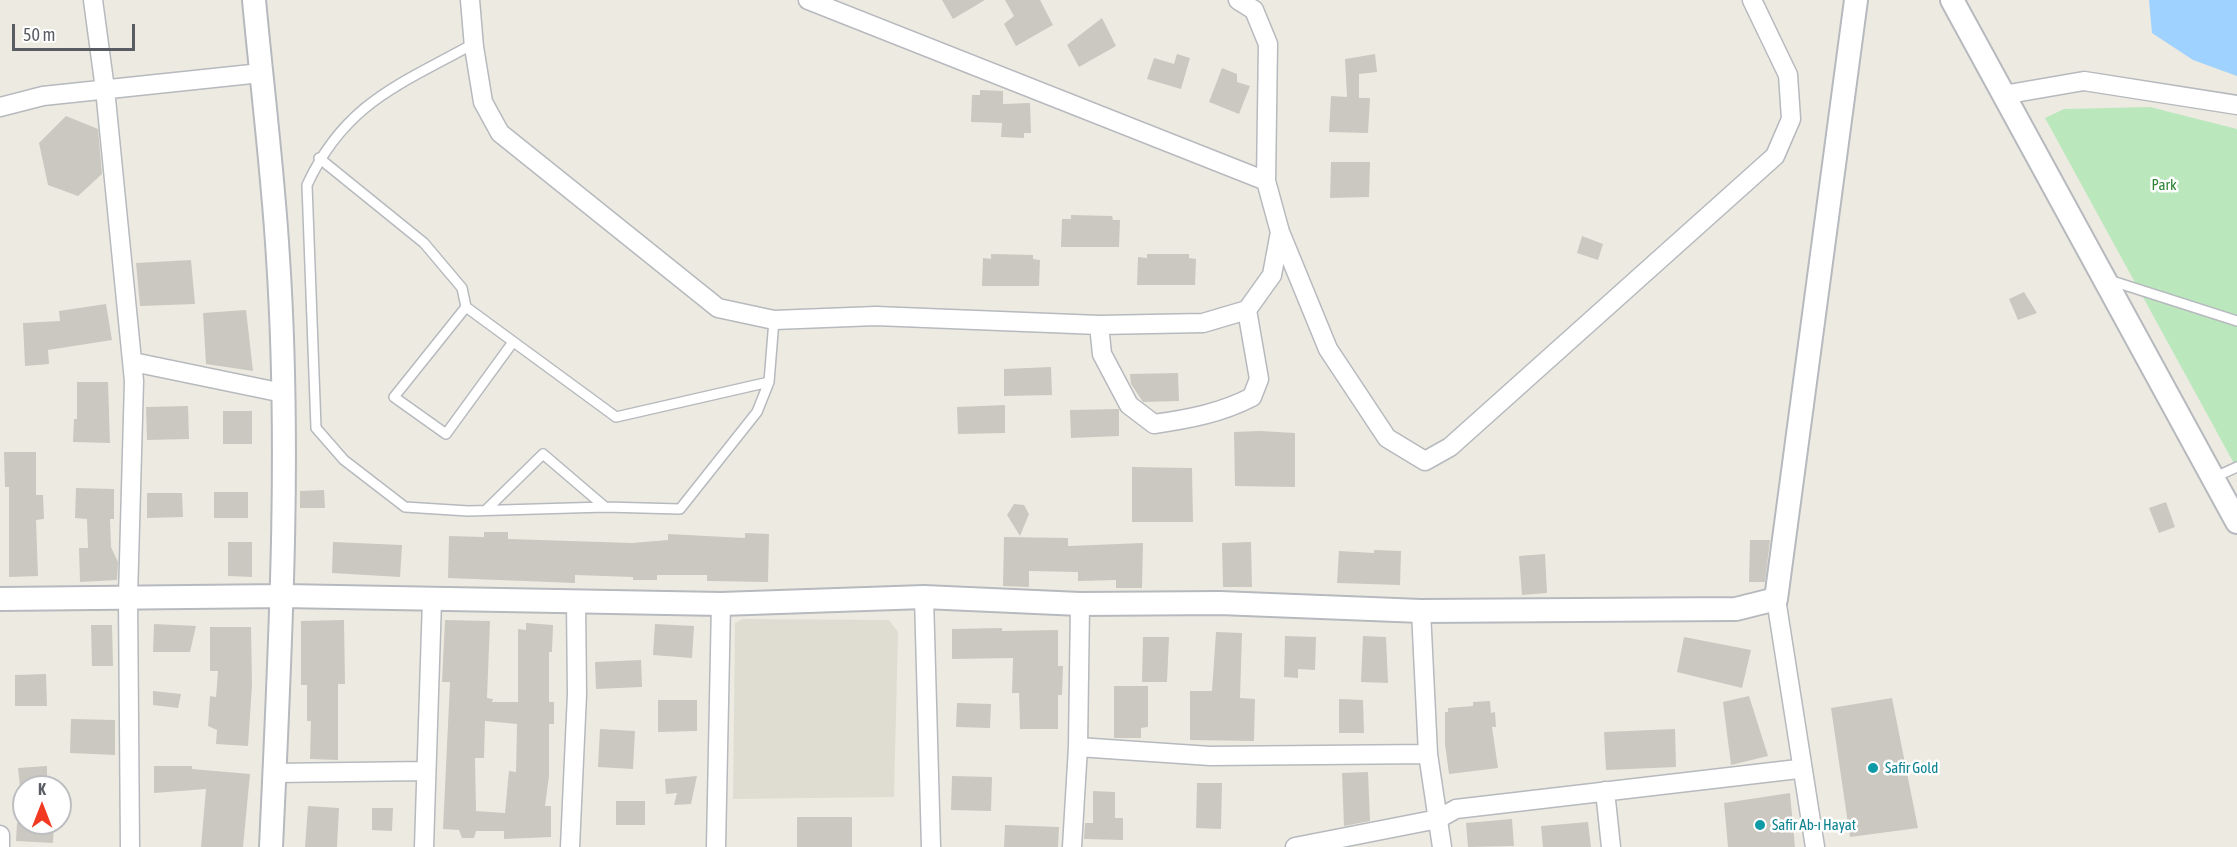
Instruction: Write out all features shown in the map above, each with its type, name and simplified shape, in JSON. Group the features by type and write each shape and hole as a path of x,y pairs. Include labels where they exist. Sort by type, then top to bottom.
{"street":[{"path":"93,0 105,89 134,381 128,597 130,847"},
{"path":"254,0 278,258 283,393 283,596 271,847"},
{"path":"470,0 473,44 483,102 500,133 718,308 774,320 876,316 1099,325 1203,323 1247,310 1272,275 1280,232"},
{"path":"808,0 1266,181"},
{"path":"1239,0 1254,10 1268,44 1266,181 1280,232 1328,349 1387,438 1425,461 1450,447 1775,156 1791,120 1788,75 1752,0"},
{"path":"1815,847 1776,598 1856,0"},
{"path":"1952,0 2237,522"},
{"path":"0,107 44,96 261,73"},
{"path":"2003,95 2084,81 2237,105"},
{"path":"1099,325 1102,354 1129,405 1154,424 1192,419 1233,407 1252,397 1259,379 1247,310"},
{"path":"133,362 283,393"},
{"path":"0,599 283,596 721,604 924,597 1080,604 1220,603 1421,610 1736,609 1776,598"},
{"path":"924,597 931,847"},
{"path":"424,847 432,600"},
{"path":"570,847 577,694 576,602"},
{"path":"716,847 721,604"},
{"path":"1072,847 1078,747 1080,604"},
{"path":"1421,610 1428,754 1442,847"},
{"path":"1078,747 1209,756 1428,754"},
{"path":"1295,847 1438,819 1456,809 1798,769"},
{"path":"274,773 426,771"},
{"path":"1605,791 1611,847"},
{"path":"0,836 0,847"}],"lane":[{"path":"473,44 374,100 341,128 319,158 307,185 316,428 344,460 405,507 486,510 605,507 680,509 757,412 769,382 774,320"},
{"path":"319,158 424,243 462,288 466,307 616,417 769,382"},
{"path":"2104,279 2237,321"},
{"path":"466,307 394,397 446,434 513,342"},
{"path":"486,510 543,454 605,507"},
{"path":"2213,478 2237,467"}],"shaded area":[{"path":"743,619 889,620 898,632 894,797 733,799 735,623"}],"green space":[{"name":"Park","path":"2150,107 2237,129 2237,469 2045,118 2064,109"}],"water":[{"path":"2149,0 2237,0 2237,76 2193,60 2152,33"}],"building":[{"path":"942,0 985,0 953,19"},
{"path":"1005,0 1040,0 1053,25 1016,46 1004,24 1014,16"},
{"path":"1102,18 1116,46 1079,67 1067,45"},
{"path":"1177,54 1190,58 1181,89 1147,79 1154,58 1174,64"},
{"path":"1375,54 1377,72 1359,74 1359,98 1370,98 1368,133 1329,132 1331,96 1347,97 1345,59"},
{"path":"1222,68 1237,74 1237,82 1250,86 1239,114 1209,102"},
{"path":"980,90 1003,91 1003,104 1030,103 1031,133 1024,133 1024,138 1001,137 1002,123 971,122 972,95 980,95"},
{"path":"66,116 98,129 102,174 78,196 48,185 39,143"},
{"path":"1331,162 1370,162 1369,197 1330,198"},
{"path":"1071,215 1112,216 1113,220 1120,220 1119,247 1061,247 1062,219 1071,219"},
{"path":"1582,236 1603,244 1598,260 1577,253"},
{"path":"991,254 1033,255 1033,259 1040,260 1039,286 982,286 983,258 991,259"},
{"path":"1147,254 1189,254 1189,258 1196,259 1195,285 1137,285 1138,257 1147,258"},
{"path":"191,260 195,304 140,306 136,263"},
{"path":"2024,292 2037,313 2018,320 2009,299"},
{"path":"106,304 112,340 48,350 49,364 25,366 23,323 60,321 59,311"},
{"path":"246,310 253,371 206,364 203,313"},
{"path":"1051,367 1052,395 1004,396 1004,369"},
{"path":"1178,373 1179,401 1143,402 1131,384 1130,374"},
{"path":"77,382 108,382 110,443 73,442 74,419 77,419"},
{"path":"1005,405 1005,433 958,434 957,407"},
{"path":"188,406 189,439 147,440 146,407"},
{"path":"1119,409 1119,436 1071,438 1070,410"},
{"path":"223,411 252,411 252,444 223,444"},
{"path":"1234,432 1295,433 1295,487 1235,486"},
{"path":"4,452 36,452 36,495 43,495 44,519 36,520 38,576 9,577 9,487 5,487"},
{"path":"1132,467 1192,468 1193,522 1132,522"},
{"path":"76,488 114,489 114,519 110,519 111,547 118,562 117,580 80,582 79,548 88,548 87,519 75,518"},
{"path":"324,490 325,508 300,508 300,491"},
{"path":"214,492 248,492 248,518 214,518"},
{"path":"147,493 182,493 183,517 147,518"},
{"path":"2166,502 2175,527 2159,533 2149,508"},
{"path":"1014,504 1024,505 1029,514 1020,536 1007,515"},
{"path":"484,532 508,532 508,539 632,543 668,540 668,534 745,538 745,533 769,534 768,582 707,581 707,575 657,575 657,580 633,580 633,577 575,575 575,583 448,578 449,536 484,537"},
{"path":"1004,537 1068,538 1068,546 1143,543 1142,588 1116,588 1116,580 1078,581 1078,572 1029,571 1029,587 1003,586"},
{"path":"1750,540 1770,540 1765,582 1749,582"},
{"path":"228,542 252,542 252,577 228,576"},
{"path":"333,542 402,545 400,577 332,573"},
{"path":"1251,542 1252,587 1223,587 1222,543"},
{"path":"1374,550 1401,551 1400,585 1337,583 1339,551 1374,553"},
{"path":"1545,554 1547,593 1522,595 1519,556"},
{"path":"344,620 345,684 338,684 338,760 310,759 311,721 307,721 307,685 301,685 301,621"},
{"path":"445,620 490,621 487,698 493,699 492,702 518,702 518,629 526,630 526,623 553,625 552,652 549,652 549,702 554,702 554,724 549,724 549,776 545,806 551,806 551,837 504,839 504,831 476,831 474,838 462,838 459,830 443,829 450,682 442,682","holes":["485,721 517,724 516,772 509,771 505,813 476,811 475,758 484,758"]},
{"path":"154,624 196,626 190,652 153,652"},
{"path":"655,624 694,626 692,658 653,655"},
{"path":"91,625 112,625 113,666 92,666"},
{"path":"210,627 251,627 252,685 248,746 216,744 217,730 208,726 210,696 216,697 218,671 210,671"},
{"path":"1002,628 1002,631 1058,630 1058,666 1063,666 1062,695 1058,695 1058,729 1020,729 1019,693 1012,693 1013,658 952,659 952,629"},
{"path":"1216,632 1242,633 1240,698 1255,699 1254,741 1190,740 1190,691 1212,691"},
{"path":"1285,636 1316,637 1315,670 1298,669 1298,678 1284,677"},
{"path":"1363,636 1386,637 1388,683 1361,682"},
{"path":"1143,637 1169,637 1167,682 1142,682"},
{"path":"1684,637 1751,650 1742,688 1677,672"},
{"path":"641,660 642,687 596,689 595,662"},
{"path":"46,674 47,706 15,706 15,675"},
{"path":"1114,686 1148,686 1148,727 1141,728 1141,738 1114,738"},
{"path":"153,691 181,694 178,708 153,705"},
{"path":"1749,696 1768,756 1731,765 1723,702"},
{"name":"Safir Gold","path":"1892,698 1918,828 1850,837 1831,708"},
{"path":"1339,699 1363,700 1364,733 1339,733"},
{"path":"658,700 697,700 697,731 658,732"},
{"path":"1490,701 1491,713 1495,712 1496,727 1492,727 1498,768 1449,774 1445,744 1445,712 1448,712 1448,708 1473,706 1473,702"},
{"path":"957,703 991,704 990,728 956,727"},
{"path":"71,719 115,720 115,755 70,753"},
{"path":"600,729 635,731 633,769 598,767"},
{"path":"1675,729 1676,767 1606,770 1604,732"},
{"path":"47,766 47,775 19,775 18,768"},
{"path":"154,766 192,766 192,769 250,774 243,847 201,847 206,789 154,793"},
{"path":"1368,772 1370,821 1344,826 1342,773"},
{"path":"697,776 691,804 674,805 677,793 666,794 665,779"},
{"path":"952,776 992,777 991,811 951,810"},
{"path":"1197,783 1222,783 1221,829 1196,828"},
{"path":"1093,791 1115,792 1115,818 1123,818 1123,840 1084,839 1085,823 1093,823"},
{"name":"Safir Ab-ı Hayat","path":"1790,793 1795,847 1728,847 1724,803"},
{"path":"616,801 645,801 645,825 616,825"},
{"path":"308,806 339,808 337,847 305,847"},
{"path":"372,808 393,808 392,831 372,830"},
{"path":"797,817 852,817 852,847 797,847"},
{"path":"1512,819 1514,846 1468,847 1466,823"},
{"path":"1588,822 1591,847 1543,847 1541,826"},
{"path":"1005,825 1059,827 1058,847 1004,847"},
{"path":"16,835 53,835 53,843 16,841"}],"place":[{"name":"Safir Gold","path":"1873,768"},
{"name":"Safir Ab-ı Hayat","path":"1760,825"}]}
